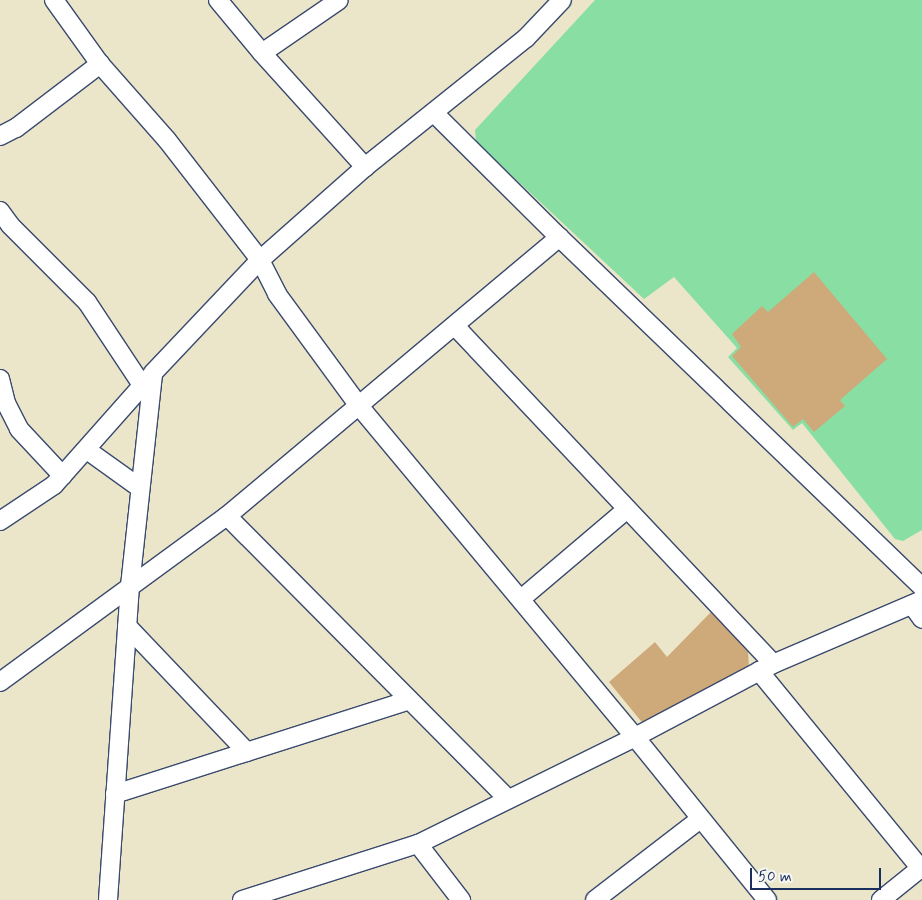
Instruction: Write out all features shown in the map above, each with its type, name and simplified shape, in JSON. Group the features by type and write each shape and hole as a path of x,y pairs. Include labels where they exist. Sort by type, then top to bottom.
{"street":[{"path":"54,0 100,64 167,140 260,260 277,294 359,406 635,737 767,900"},
{"path":"218,0 262,53 366,167"},
{"path":"262,53 339,0"},
{"path":"0,521 54,485 63,476 148,379 260,260 366,167 526,38 562,0"},
{"path":"0,136 16,128 100,64"},
{"path":"434,113 559,237 922,586"},
{"path":"0,211 10,225 87,302 148,379 130,586 108,900"},
{"path":"0,682 227,516 559,237"},
{"path":"455,326 627,509 766,667 921,868 882,900"},
{"path":"0,380 6,403 19,429 63,476"},
{"path":"87,450 140,488"},
{"path":"521,599 627,509"},
{"path":"227,516 508,798"},
{"path":"252,899 418,844 635,737 766,667 919,608"},
{"path":"127,626 248,752"},
{"path":"115,794 410,700"},
{"path":"597,900 700,819"},
{"path":"418,844 461,900"}],"green space":[{"path":"595,0 922,0 922,530 903,541 895,539 802,423 793,430 728,357 737,348 674,277 644,299 476,142 475,130"}],"building":[{"path":"814,272 887,359 840,400 845,406 814,432 803,419 793,427 732,356 741,347 732,334 762,306 768,312"},
{"path":"711,612 748,651 749,669 645,726 609,682 655,642 667,657"}]}
